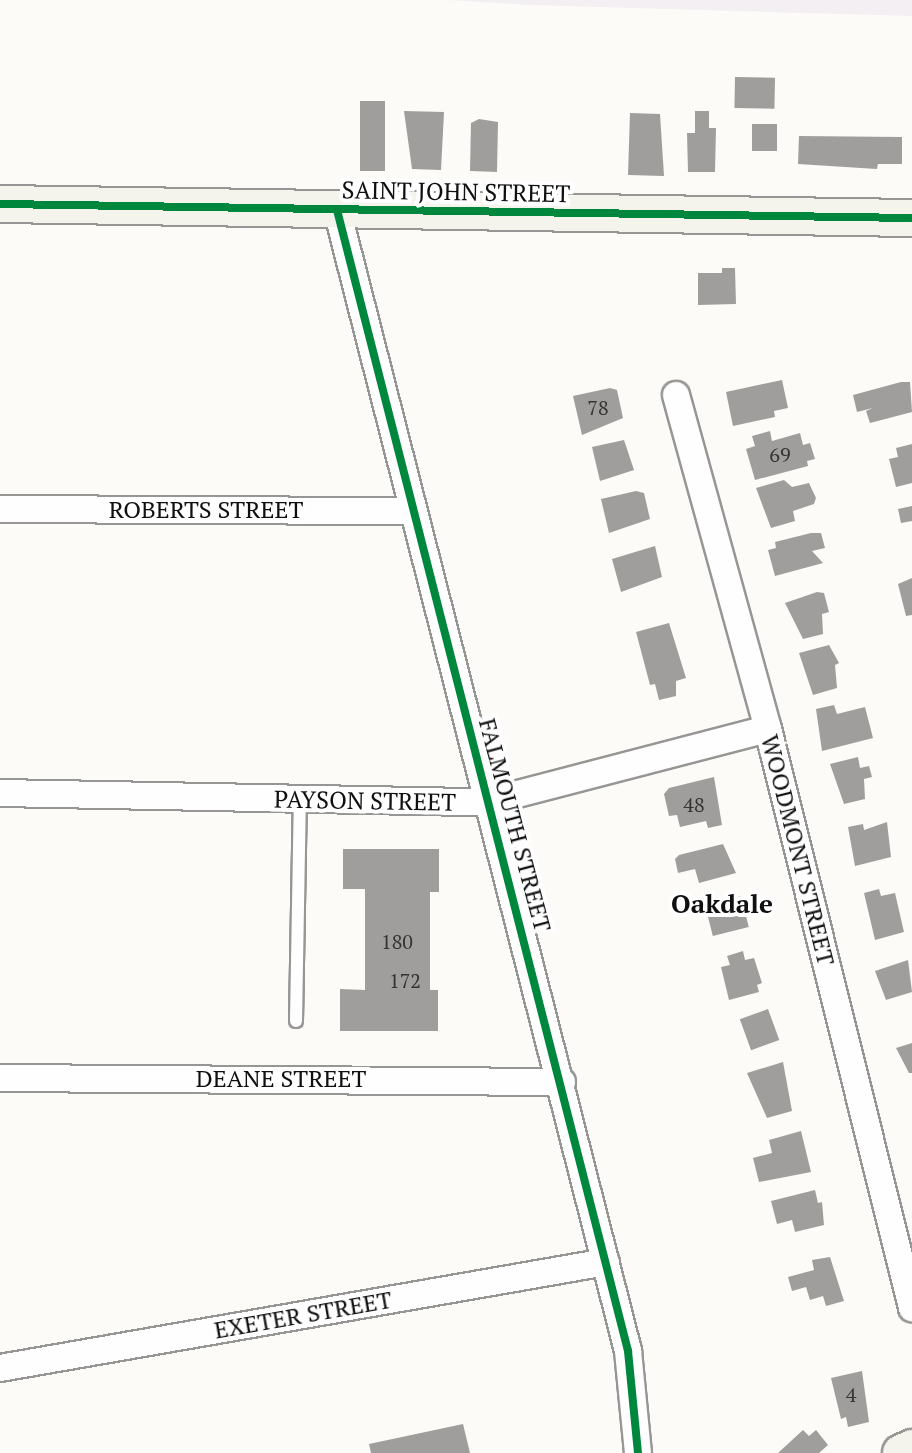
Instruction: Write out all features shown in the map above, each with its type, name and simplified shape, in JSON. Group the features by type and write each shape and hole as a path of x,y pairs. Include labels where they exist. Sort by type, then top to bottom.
{"main road":[{"name":"SAINT JOHN STREET","path":"0,204 912,218"},
{"path":"901,1453 912,1448"}],"street":[{"name":"FALMOUTH STREET","path":"337,210 606,1262 631,1366 638,1453"},
{"name":"WOODMONT STREET","path":"676,395 768,729 912,1308"},
{"name":"ROBERTS STREET","path":"0,509 412,511"},
{"name":"PAYSON STREET","path":"0,793 487,802 768,729"},
{"name":"DEANE STREET","path":"0,1078 562,1082"},
{"name":"EXETER STREET","path":"0,1368 606,1262"}],"lane":[{"path":"296,1021 300,800"}],"shaded area":[{"path":"449,0 912,0 912,16 531,5"}],"building":[{"path":"735,77 775,78 774,109 734,108"},
{"path":"360,101 385,101 385,171 360,171"},
{"path":"404,111 444,112 441,170 412,169"},
{"path":"695,111 709,111 709,128 716,128 715,172 688,172 687,133 695,133"},
{"path":"630,113 660,114 664,176 628,175"},
{"path":"479,119 498,122 497,172 470,171 471,123"},
{"path":"752,124 777,124 777,151 752,151"},
{"path":"799,136 902,137 902,164 878,164 877,169 798,164"},
{"path":"722,268 735,268 736,304 698,305 698,273 722,273"},
{"path":"782,380 788,408 774,411 775,417 733,426 726,392"},
{"path":"910,382 912,412 870,423 866,411 873,408 857,412 853,395"},
{"path":"610,388 617,390 623,418 582,435 573,396"},
{"path":"770,431 772,441 800,433 803,445 810,443 815,459 807,461 808,466 755,480 746,449 755,446 752,436"},
{"path":"624,440 634,470 600,481 592,447"},
{"path":"912,444 912,483 896,487 889,459 898,457 896,448"},
{"path":"784,480 792,487 809,483 816,498 814,504 793,511 795,521 771,528 756,488"},
{"path":"636,491 644,493 650,519 609,533 601,499"},
{"path":"912,506 912,521 901,523 898,509"},
{"path":"821,533 825,548 812,551 823,563 775,576 768,550 776,548 775,542"},
{"path":"655,546 662,577 621,592 612,559"},
{"path":"912,578 912,615 906,616 898,584"},
{"path":"817,592 824,593 829,612 822,614 823,634 803,639 785,603"},
{"path":"669,623 686,678 676,681 676,696 659,700 655,684 650,685 636,632"},
{"path":"829,645 839,663 835,665 837,688 813,695 799,653"},
{"path":"834,705 837,714 865,707 873,738 822,751 816,709"},
{"path":"858,757 860,768 869,766 872,777 864,779 865,799 844,804 830,764"},
{"path":"714,777 722,825 708,828 706,821 680,827 677,815 669,816 664,794 669,788"},
{"path":"887,822 891,857 855,866 848,827 863,824 864,830"},
{"path":"723,844 736,873 699,883 695,869 678,873 675,859 679,855"},
{"path":"343,849 439,849 439,892 430,892 430,990 438,990 438,1031 340,1031 340,989 365,990 365,889 343,889"},
{"path":"879,889 881,896 895,893 904,932 875,940 864,893"},
{"path":"741,896 749,927 713,936 705,905"},
{"path":"743,951 745,960 754,958 762,983 757,985 759,992 729,1000 721,967 730,965 727,956"},
{"path":"908,960 912,992 886,1000 875,971"},
{"path":"768,1009 779,1040 751,1050 740,1019"},
{"path":"912,1043 912,1073 909,1073 896,1048"},
{"path":"783,1062 792,1111 767,1118 747,1073"},
{"path":"801,1131 811,1172 759,1182 753,1158 772,1153 769,1140"},
{"path":"815,1190 818,1203 822,1202 824,1225 795,1232 792,1220 777,1224 771,1201"},
{"path":"830,1257 844,1301 826,1306 823,1296 810,1300 806,1287 792,1291 788,1277 814,1270 812,1260"},
{"path":"862,1371 869,1422 848,1427 846,1417 841,1419 831,1378"},
{"path":"463,1424 470,1453 371,1453 369,1444"},
{"path":"803,1430 809,1436 816,1430 828,1445 819,1453 778,1453"}],"cycle path":[{"path":"0,204 912,218"},
{"path":"337,210 628,1351 638,1453"}],"district":[{"name":"Oakdale","path":"722,904"}]}
